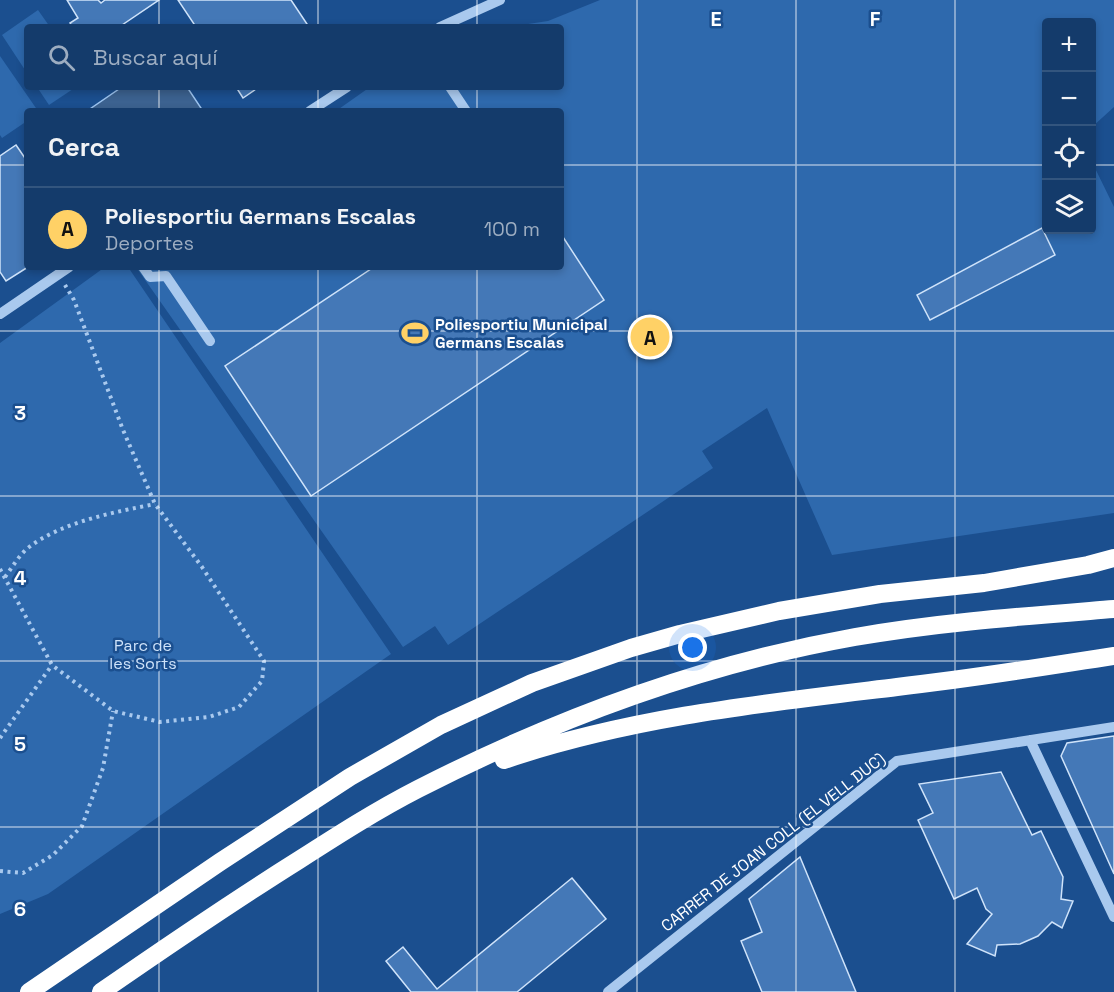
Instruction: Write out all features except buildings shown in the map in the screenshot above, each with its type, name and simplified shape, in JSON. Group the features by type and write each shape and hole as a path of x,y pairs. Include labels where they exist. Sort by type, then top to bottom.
{"highway":[{"path":"28,992 228,856 350,777 441,725 532,683 631,648 779,610 880,594 984,583 1088,565 1114,558"},
{"path":"1088,565 1114,565"},
{"path":"101,992 277,874 417,790 513,745 605,706 672,682 755,659 855,637 978,619 1114,609"},
{"path":"417,790 519,755 656,720 774,702 956,680 1114,656"}],"street":[{"path":"447,24 500,0"},
{"path":"315,108 342,90"},
{"path":"452,90 464,108"},
{"path":"0,314 64,270"},
{"path":"145,270 150,277 166,276 210,341"},
{"name":"CARRER DE JOAN COLL (EL VELL DUC)","path":"608,992 897,762 1114,727"},
{"path":"1030,740 1114,917"}],"path":[{"path":"0,569 52,665 113,711 160,722 209,717 239,707 262,681 264,661 202,567 155,504 123,430 64,270"},
{"path":"5,577 27,549 57,531 94,518 155,504"},
{"path":"0,738 52,665"},
{"path":"0,871 23,873 53,855 82,826 103,768 113,711"}],"green space":[{"path":"600,0 1114,0 1114,107 1096,123 1096,18 1042,18 1042,234 1096,234 1096,170 1114,207 1114,513 832,555 767,408 702,451 713,468 448,645 435,626 403,647 138,270 564,270 564,108 340,108 366,90 564,90 564,24 528,24 548,21"},
{"path":"38,10 48,24 24,24 24,68 2,35"},
{"path":"0,56 36,108 24,108 24,123 2,138 0,135"},
{"path":"39,90 72,90 49,105"},
{"name":"Parc de les Sorts","path":"101,270 130,270 391,654 48,894 0,914 0,343"}],"shaded area":[{"path":"118,90 189,90 201,108 91,108"}],"place":[{"name":"Poliesportiu Municipal Germans Escalas","path":"415,333"},
{"name":"Poliesportiu Germans Escalas","path":"650,337"}]}
